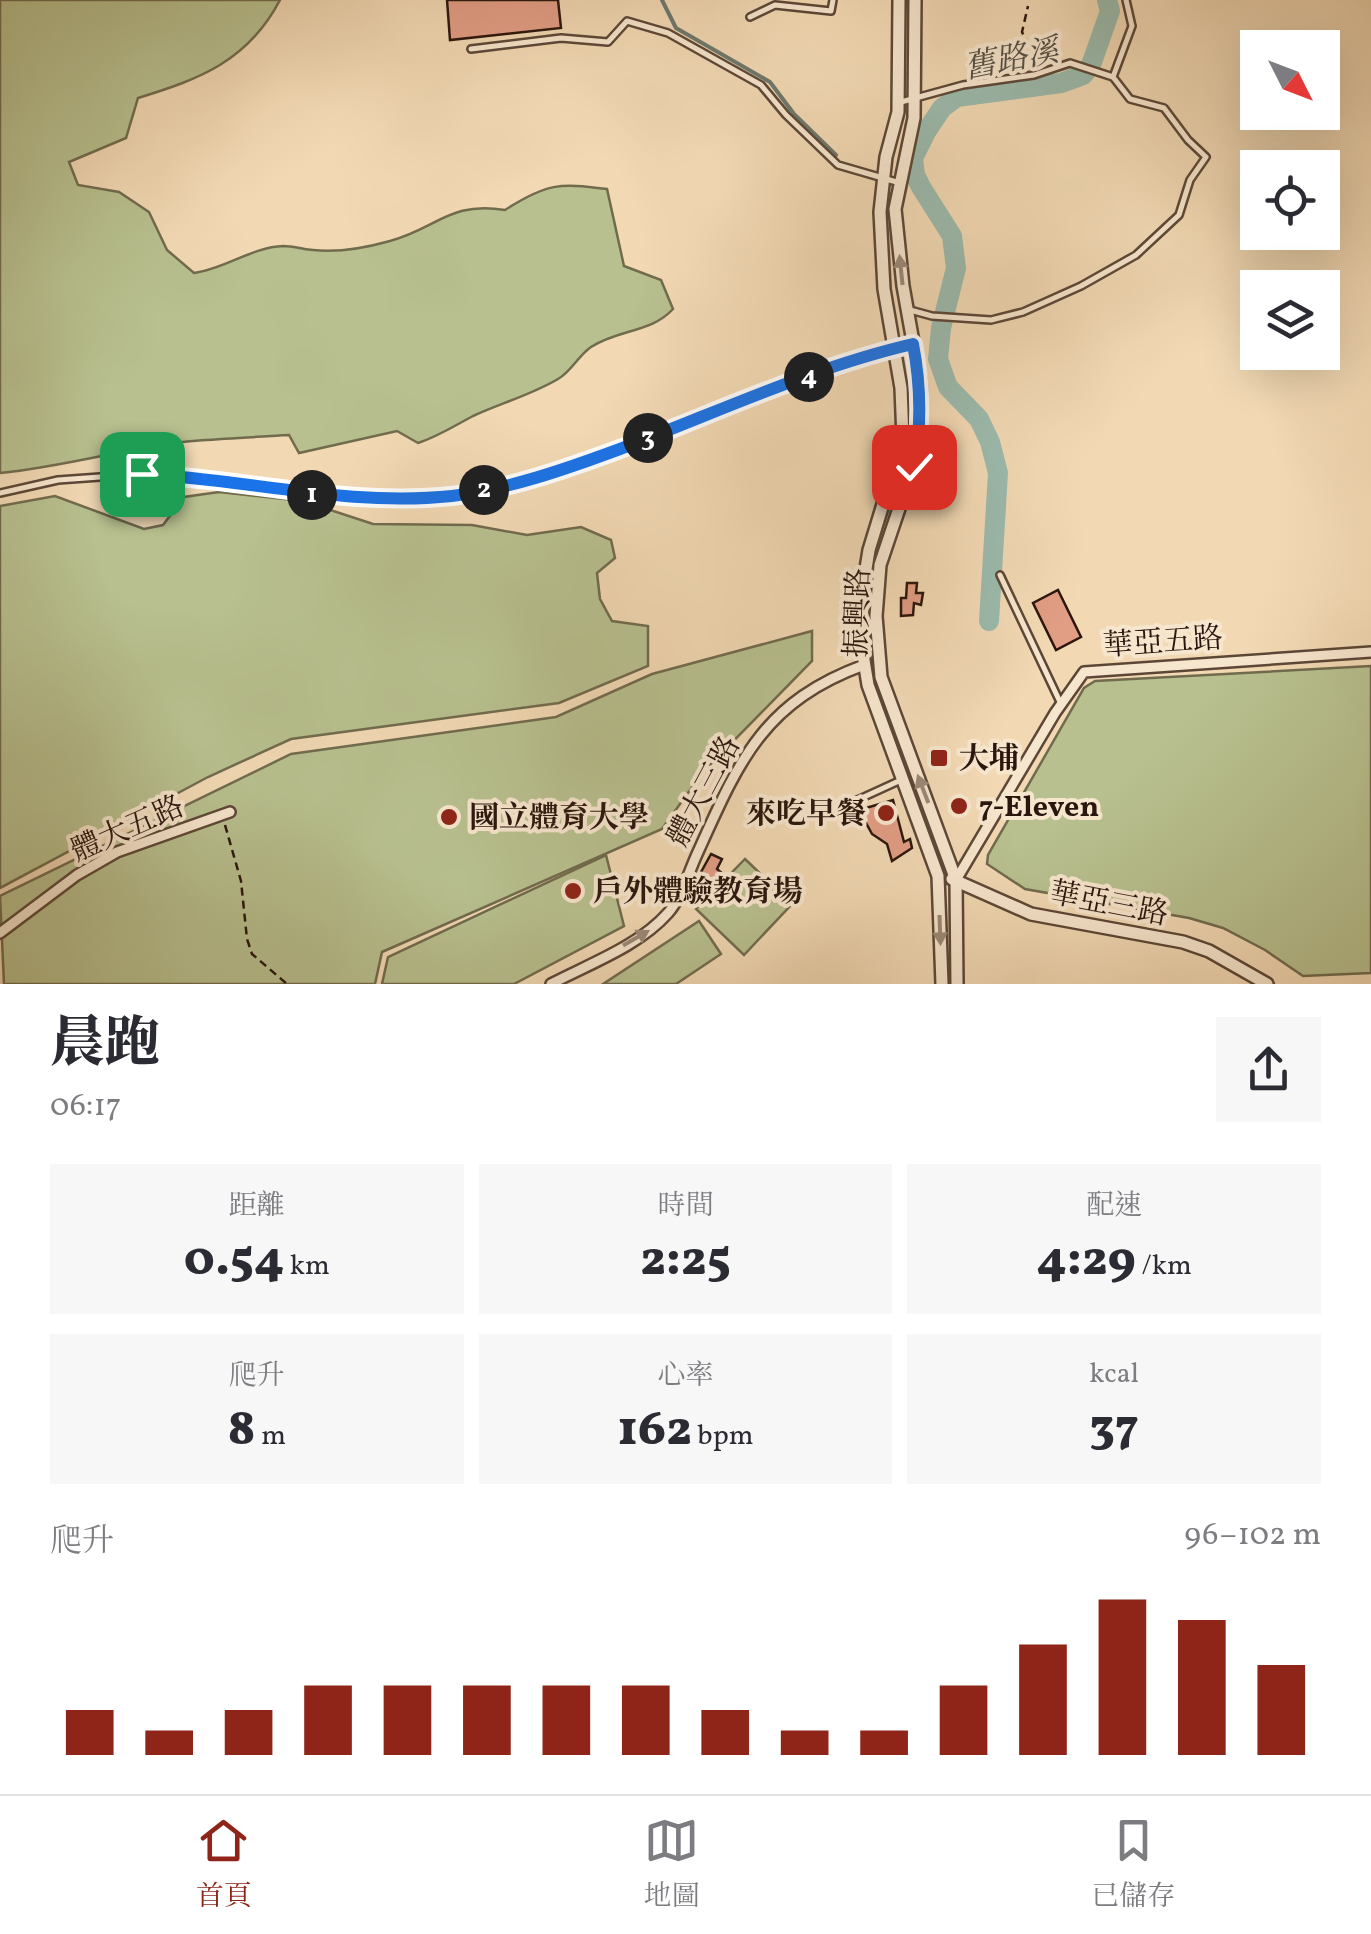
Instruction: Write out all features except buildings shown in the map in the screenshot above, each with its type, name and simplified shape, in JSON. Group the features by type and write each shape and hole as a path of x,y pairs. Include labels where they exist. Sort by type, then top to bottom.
{"street":[{"name":"振興路","path":"898,0 898,103 880,212 884,290 901,388 904,439 869,550 862,603 864,666 938,876 942,984"},
{"name":"振興路","path":"915,0 916,97 895,210 920,381 919,441 914,467 880,565 876,616 881,678 956,880 957,984"},
{"name":"華亞五路","path":"956,880 1084,672 1371,652"},
{"path":"864,666 878,662"},
{"name":"體大三路","path":"550,984 649,931 670,910 728,782 753,744 796,701 834,677 864,666"},
{"name":"體大五路","path":"0,933 77,875 117,852 225,813"},
{"name":"華亞三路","path":"938,876 956,880 1031,914 1183,942 1268,984"}],"lane":[{"path":"750,16 775,5 831,11 833,0"},
{"path":"1113,77 1132,26 1126,0"},
{"path":"471,49 561,38 608,42 627,22 668,32 761,85 838,165 900,183"},
{"path":"898,103 1034,75 1070,63 1113,77 1130,99 1164,108 1206,157 1190,180 1179,215 1136,256 1081,286 1023,312 992,320 932,316 907,309"},
{"path":"0,493 58,480 142,474 199,477 338,498 452,496 571,467 844,364 913,344"},
{"path":"1000,575 1061,704"},
{"path":"842,806 904,779"}],"path":[{"path":"1008,79 1027,42 1022,32 1028,6"},
{"path":"225,813 241,881 246,939 252,954 287,984"}],"green space":[{"path":"0,0 280,0 267,21 237,53 202,75 138,98 126,138 69,162 78,185 119,192 149,212 167,250 194,273 272,247 332,251 371,246 406,236 457,212 505,210 543,190 577,186 607,189 624,266 661,280 673,309 655,323 591,347 563,376 548,385 418,443 397,431 299,453 289,435 218,439 147,447 0,473"},
{"path":"219,492 303,501 373,524 472,525 527,535 581,527 611,540 615,558 597,573 600,599 612,621 648,626 648,666 559,703 291,739 208,777 0,888 0,506 55,496 144,529 163,525 184,497"},
{"name":"國立體育大學","path":"812,631 812,661 703,772 662,829 382,952 375,984 4,984 0,896 291,754 556,717 652,674"},
{"path":"1371,666 1371,973 1303,976 1223,928 1189,918 1025,889 987,864 988,855 1084,688 1095,681"},
{"name":"戶外體驗教育場","path":"606,855 624,926 514,984 382,984 388,957"},
{"path":"745,859 792,904 744,955 696,909"},
{"path":"699,921 721,954 676,984 603,984"}],"waterway":[{"path":"662,0 676,28 770,82 794,114 836,155"},
{"name":"舊路溪","path":"989,621 998,473 979,419 948,387 938,359 941,328 956,268 952,236 921,187 913,158 942,108 957,97 1061,83 1083,75 1091,65 1110,11 1107,0"}],"place":[{"name":"大埔","path":"939,758"},
{"name":"7-Eleven","path":"959,806"},
{"name":"來吃早餐","path":"886,813"},
{"name":"國立體育大學","path":"449,817"},
{"name":"戶外體驗教育場","path":"573,891"}],"route":[{"path":"142,474 199,477 338,498 452,496 571,467 844,364 913,344 921,416 914,467"}]}
